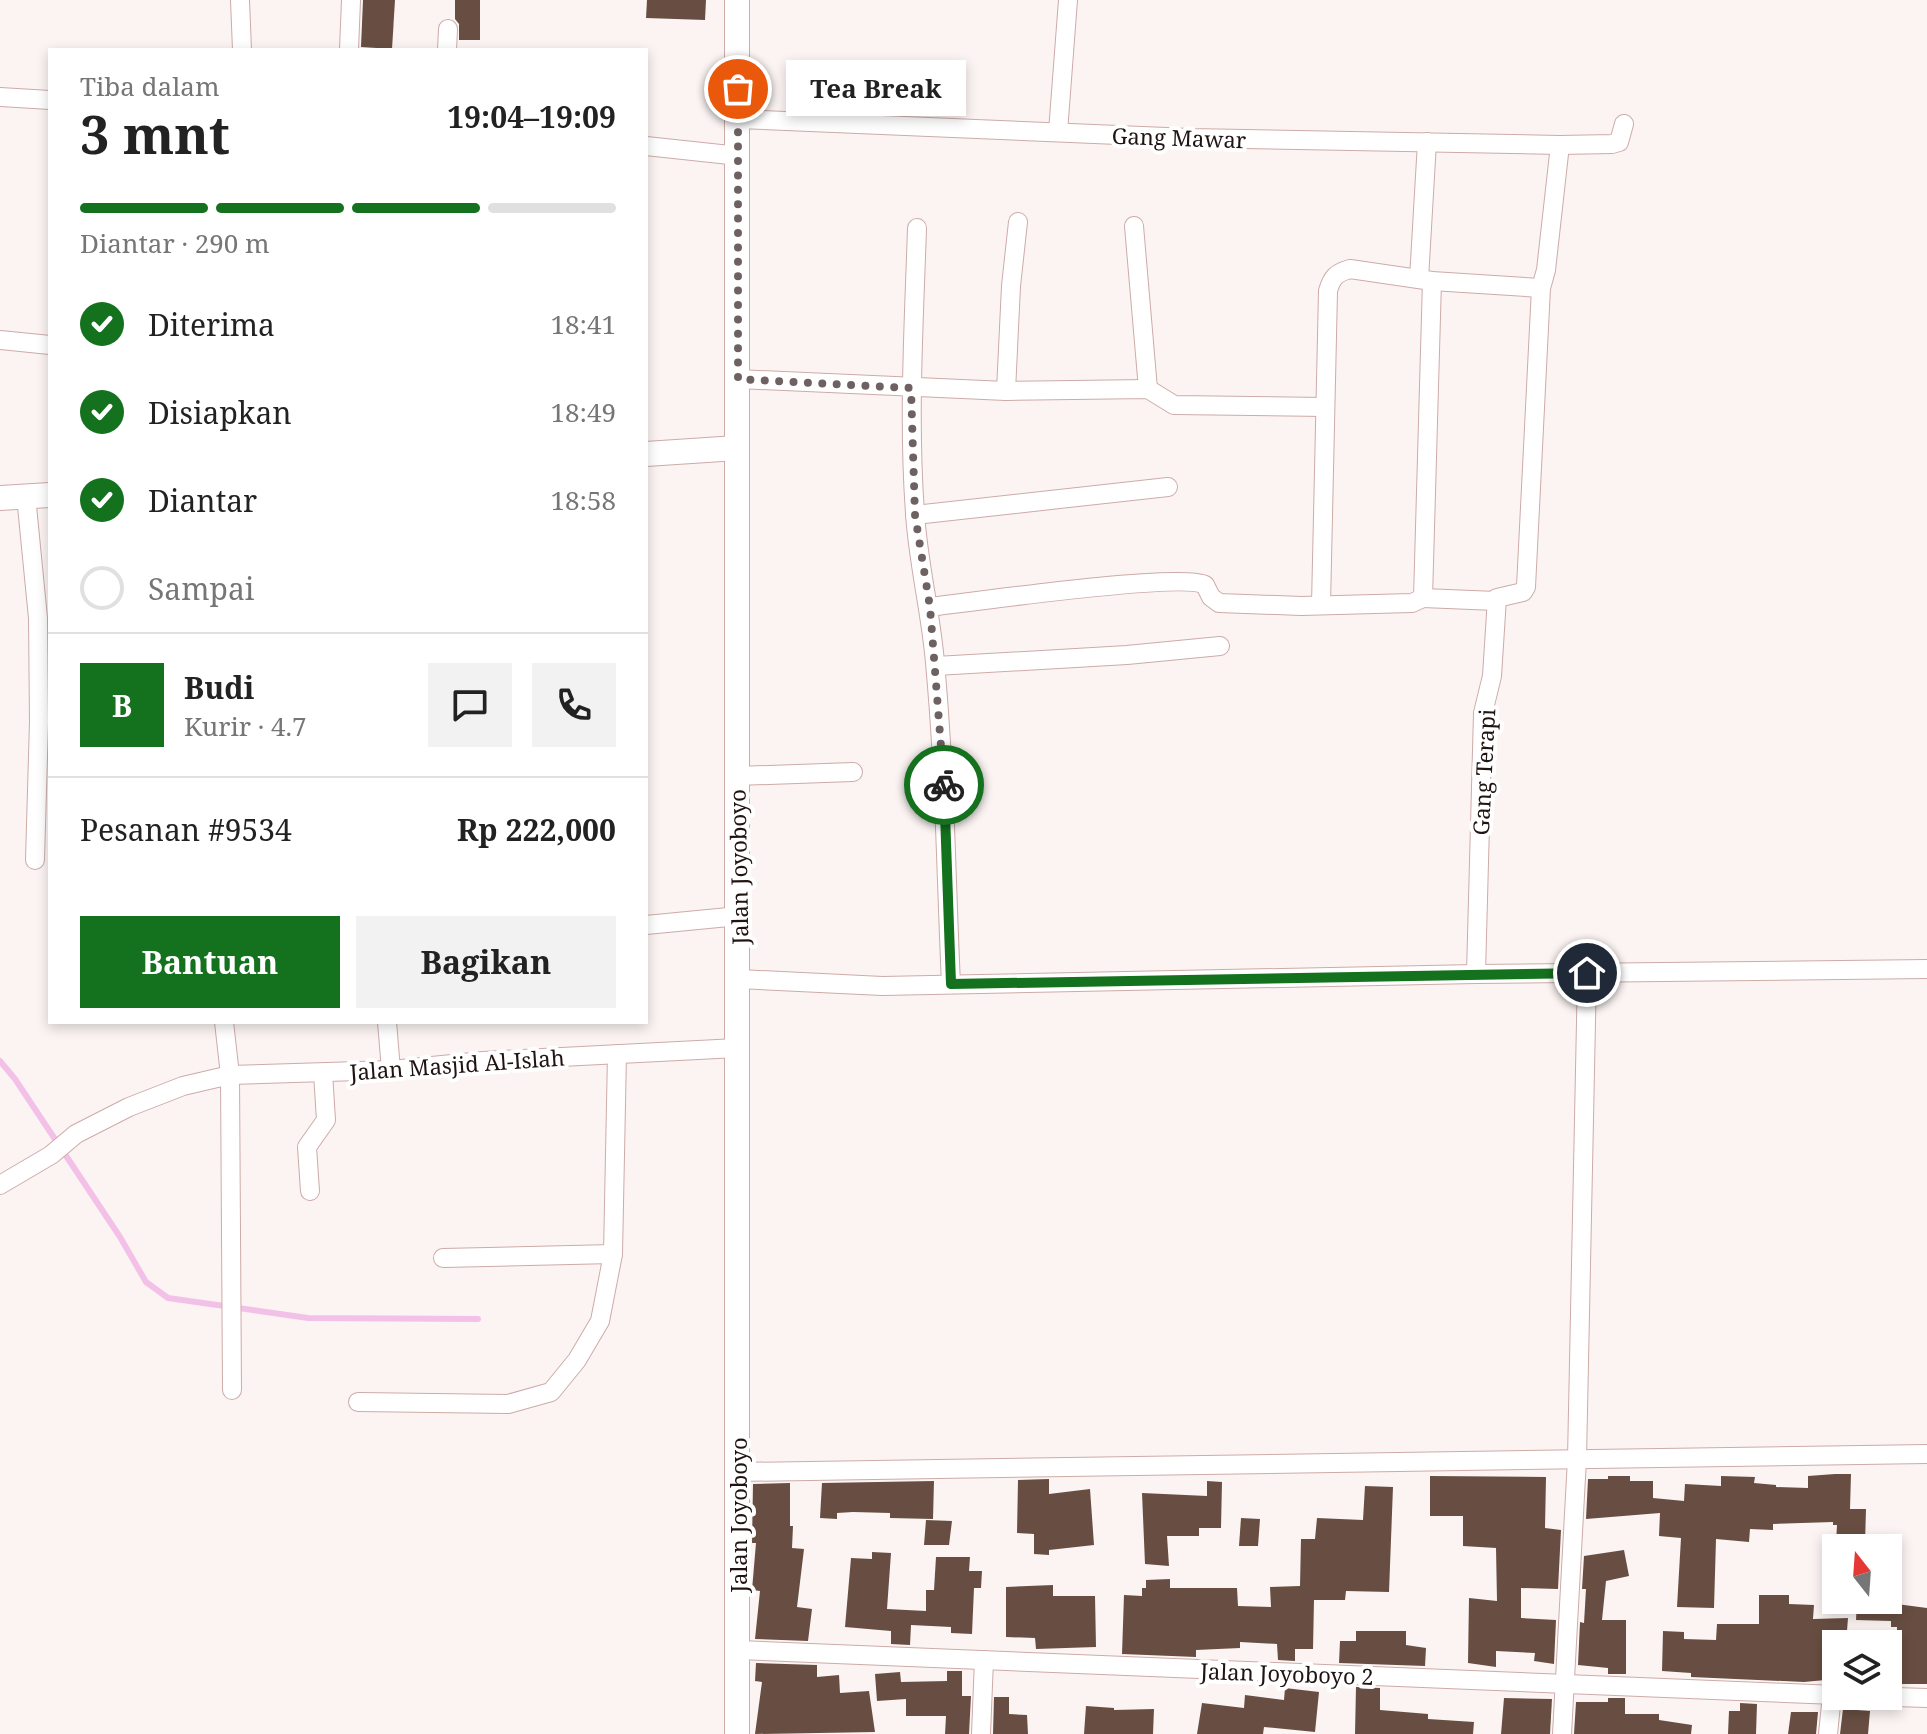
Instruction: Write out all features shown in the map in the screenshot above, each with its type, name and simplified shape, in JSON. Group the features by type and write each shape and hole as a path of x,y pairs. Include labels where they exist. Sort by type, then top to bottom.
{"main road":[{"name":"Jalan Joyoboyo","path":"737,0 737,1734"},
{"path":"648,454 737,448"},
{"path":"0,498 38,496"}],"street":[{"path":"240,0 242,48"},
{"path":"349,48 351,0"},
{"path":"1058,132 1068,0"},
{"path":"447,48 448,29"},
{"path":"0,97 48,100"},
{"name":"Gang Mawar","path":"739,119 1190,138 1560,145 1612,144 1622,133"},
{"path":"1423,598 1427,142"},
{"path":"930,607 1151,582 1196,581 1205,585 1211,597 1219,603 1412,603 1423,598 1496,601 1502,595 1523,592 1526,587 1541,288 1546,270 1560,145"},
{"path":"648,146 739,156"},
{"path":"1006,391 1011,286 1018,222"},
{"path":"1134,226 1148,389"},
{"path":"917,228 911,388 915,515 936,666 951,984"},
{"path":"1321,605 1328,291 1332,278 1350,269 1426,280 1541,288"},
{"path":"0,340 48,345"},
{"path":"738,379 1006,391 1148,389 1174,405 1325,407"},
{"path":"915,515 1168,487"},
{"path":"35,860 44,722 38,618 38,496"},
{"name":"Gang Terapi","path":"1476,974 1483,727 1492,676 1496,601"},
{"path":"936,666 1127,655 1220,646"},
{"path":"737,776 853,772"},
{"path":"648,925 739,916"},
{"path":"739,979 882,986 1927,969"},
{"path":"1562,1734 1577,1459 1587,973"},
{"path":"224,1024 230,1075 232,1390"},
{"path":"387,1024 391,1070"},
{"name":"Jalan Masjid Al-Islah","path":"0,1185 51,1155 76,1134 129,1107 183,1086 230,1075 391,1070 737,1048"},
{"path":"358,1402 508,1404 551,1392 577,1360 600,1321 613,1254 617,1054"},
{"path":"310,1191 307,1147 326,1120 323,1073"},
{"path":"443,1258 613,1254"},
{"path":"738,1472 1927,1454"},
{"name":"Jalan Joyoboyo 2","path":"738,1650 1822,1695"},
{"path":"981,1734 984,1660"},
{"path":"1902,1697 1927,1698"},
{"path":"1828,1734 1832,1710"}],"building":[{"path":"363,0 395,0 392,48 361,47"},
{"path":"455,0 480,0 480,40 459,40"},
{"path":"647,0 706,0 705,20 646,18"},
{"path":"1851,1474 1850,1509 1866,1509 1865,1534 1836,1534 1837,1525 1833,1522 1773,1524 1773,1530 1750,1529 1749,1542 1716,1539 1714,1608 1677,1607 1681,1538 1659,1536 1660,1513 1586,1519 1588,1479 1630,1476 1630,1481 1653,1481 1653,1498 1684,1501 1685,1484 1721,1486 1721,1476 1755,1477 1754,1483 1808,1488 1808,1476"},
{"path":"1430,1476 1546,1477 1545,1528 1561,1530 1558,1589 1521,1588 1521,1618 1556,1620 1554,1664 1534,1661 1535,1653 1496,1651 1496,1667 1468,1663 1469,1598 1497,1601 1496,1548 1463,1546 1463,1516 1430,1516"},
{"path":"1049,1479 1049,1494 1090,1489 1094,1545 1049,1550 1049,1555 1034,1554 1034,1534 1017,1533 1018,1480"},
{"path":"934,1481 933,1519 890,1518 890,1513 853,1512 837,1513 837,1519 820,1518 822,1483"},
{"path":"1207,1481 1222,1482 1221,1528 1199,1528 1199,1536 1167,1536 1169,1566 1145,1564 1142,1493 1207,1496"},
{"path":"790,1483 792,1548 804,1549 797,1607 812,1609 808,1641 755,1639 760,1591 752,1590 756,1543 752,1543 753,1484"},
{"path":"1365,1486 1393,1487 1389,1592 1346,1591 1345,1600 1314,1600 1313,1649 1295,1649 1295,1661 1278,1660 1277,1644 1240,1642 1240,1648 1196,1650 1196,1657 1122,1654 1124,1595 1142,1596 1146,1580 1170,1579 1170,1588 1237,1588 1238,1606 1271,1607 1270,1587 1300,1586 1301,1539 1315,1539 1317,1518 1363,1520"},
{"path":"1241,1518 1260,1519 1258,1546 1239,1546"},
{"path":"926,1520 952,1521 949,1545 924,1545"},
{"path":"1624,1550 1629,1576 1606,1581 1602,1620 1626,1620 1626,1674 1608,1674 1608,1668 1578,1665 1580,1622 1584,1623 1586,1589 1582,1589 1584,1556"},
{"path":"872,1552 891,1553 887,1609 926,1611 926,1590 934,1590 936,1557 970,1557 969,1571 982,1571 981,1588 974,1588 972,1634 951,1633 951,1627 911,1625 910,1645 891,1644 891,1631 845,1627 851,1558 872,1559"},
{"path":"1053,1585 1053,1596 1095,1596 1096,1647 1036,1649 1035,1638 1006,1637 1006,1587"},
{"path":"1759,1595 1789,1595 1789,1604 1814,1605 1813,1619 1848,1618 1847,1630 1822,1630 1822,1680 1691,1677 1691,1673 1662,1671 1663,1631 1684,1632 1684,1639 1716,1640 1717,1624 1759,1624"},
{"path":"1902,1605 1927,1608 1927,1684 1902,1684 1902,1630 1891,1627 1891,1621 1856,1620 1856,1614 1902,1614"},
{"path":"1356,1631 1406,1631 1406,1645 1426,1648 1425,1666 1339,1663 1340,1641 1356,1641"},
{"path":"756,1663 817,1665 817,1677 839,1675 840,1693 869,1691 875,1732 755,1734 762,1682 755,1681"},
{"path":"947,1671 962,1671 962,1696 971,1696 969,1734 945,1734 946,1716 906,1716 906,1699 877,1701 875,1674 900,1672 901,1682 947,1681"},
{"path":"1356,1687 1380,1688 1380,1710 1428,1714 1428,1719 1474,1722 1473,1734 1355,1734"},
{"path":"1285,1688 1319,1692 1315,1732 1264,1727 1263,1734 1197,1734 1202,1703 1244,1708 1245,1695 1284,1700"},
{"path":"994,1697 1009,1697 1009,1714 1027,1715 1028,1734 993,1734"},
{"path":"1504,1698 1552,1699 1550,1734 1501,1734"},
{"path":"1608,1698 1625,1698 1625,1714 1659,1714 1659,1720 1692,1725 1691,1734 1574,1734 1576,1702 1608,1702"},
{"path":"1740,1703 1757,1704 1756,1734 1728,1734 1729,1711 1740,1711"},
{"path":"1086,1706 1114,1710 1154,1709 1153,1734 1084,1734"},
{"path":"1843,1710 1870,1711 1868,1734 1840,1734"},
{"path":"1791,1712 1818,1712 1816,1734 1788,1734"}],"waterway":[{"path":"0,1061 120,1237 146,1282 168,1298 308,1318 478,1319"}],"way so far":[{"path":"738,89 738,379 911,388 915,515 930,607 944,785"}],"place":[{"name":"Tea Break","path":"738,89"}],"route":[{"path":"944,785 951,984 1587,973"}]}
